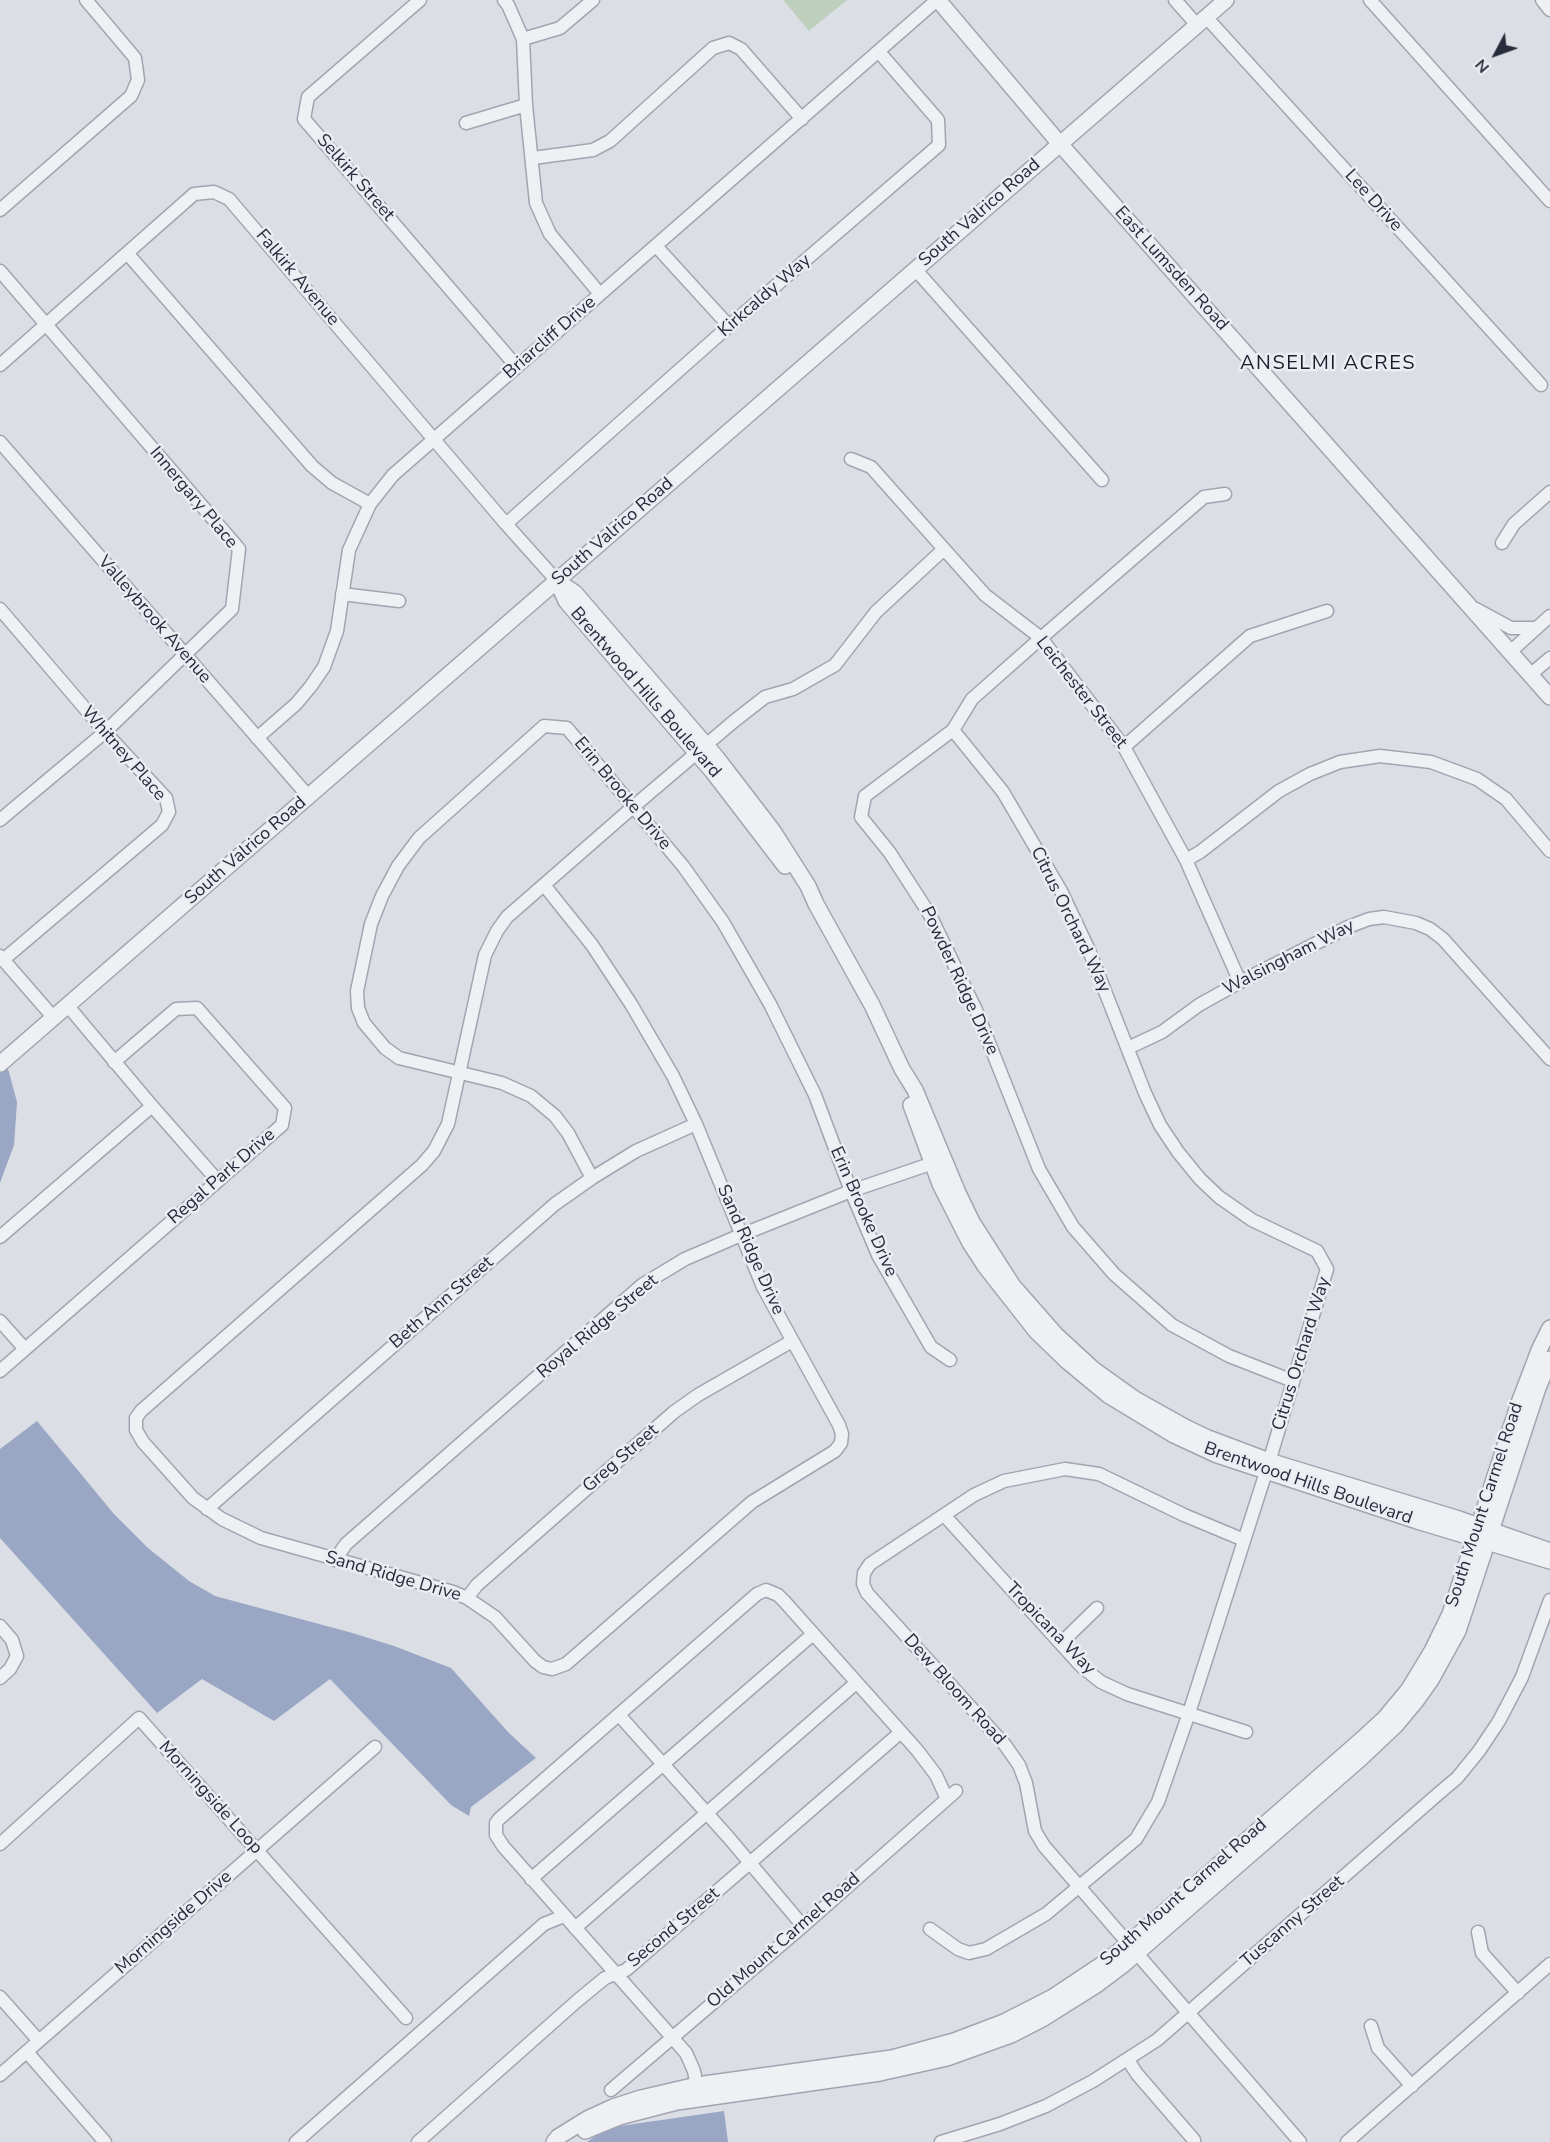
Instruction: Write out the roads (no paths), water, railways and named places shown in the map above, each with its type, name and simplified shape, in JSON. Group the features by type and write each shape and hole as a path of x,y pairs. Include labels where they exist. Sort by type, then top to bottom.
{"street":[{"path":"0,210 131,96 138,80 135,58 86,0"},
{"name":"Selkirk Street","path":"420,0 308,97 304,119 517,367"},
{"path":"504,0 524,39 526,105 536,203 549,234 600,294"},
{"path":"524,39 560,28 593,0"},
{"name":"Briarcliff Drive","path":"257,738 296,704 312,686 324,667 337,631 349,550 370,504 393,475 937,0"},
{"name":"East Lumsden Road","path":"937,0 1059,144 1550,697"},
{"name":"Lee Drive","path":"1175,0 1201,21 1540,385"},
{"name":"South Valrico Road","path":"0,1064 1226,0"},
{"path":"1370,0 1550,201"},
{"path":"1542,0 1550,10"},
{"path":"533,158 593,150 610,141 713,48 729,43 741,50 802,119"},
{"name":"Kirkcaldy Way","path":"506,524 729,326 939,145 938,120 879,52"},
{"path":"466,123 526,105"},
{"name":"Falkirk Avenue","path":"0,365 194,194 214,192 229,199 557,581"},
{"path":"656,246 729,326"},
{"path":"127,253 312,466 332,483 370,504"},
{"path":"915,269 1101,480"},
{"name":"Innergary Place","path":"0,271 239,549 232,609 105,732 0,820"},
{"name":"Valleybrook Avenue","path":"0,442 309,797"},
{"name":"Leichester Street","path":"851,459 871,467 985,595 1041,638 1124,747 1186,860 1240,982"},
{"path":"1502,543 1514,524 1550,492"},
{"name":"Powder Ridge Drive","path":"1225,494 1204,497 972,699 953,730 865,796 861,817 890,853 930,915 976,1010 1039,1169 1073,1227 1113,1275 1172,1325 1229,1356 1293,1381"},
{"name":"Sand Ridge Drive","path":"544,885 592,945 631,1004 673,1076 696,1124 763,1287 841,1430 841,1443 835,1451 767,1491 744,1508 559,1668 552,1669 539,1665 503,1625 486,1610 467,1598 453,1592 261,1539 230,1524 207,1509 181,1485 142,1442 135,1426 138,1415 427,1161 446,1130 485,955 496,931 507,917 633,807 765,697 793,689 835,665 876,612 944,549"},
{"name":"Brentwood Hills Boulevard","path":"557,581 566,601 702,749 801,890 816,904 864,991 902,1069 907,1093 937,1161 949,1203 985,1266 1018,1310 1067,1361 1128,1408 1174,1435 1217,1455 1268,1466 1484,1534 1550,1551"},
{"path":"342,594 399,601"},
{"path":"1468,604 1511,628 1536,628"},
{"name":"Whitney Place","path":"0,609 105,732 166,798 169,812 162,825 2,958"},
{"path":"1124,747 1250,636 1327,611"},
{"path":"1510,652 1550,616"},
{"path":"1530,675 1550,657"},
{"name":"Erin Brooke Drive","path":"592,1178 568,1133 555,1116 531,1096 502,1083 399,1058 385,1048 364,1023 358,1008 357,991 371,924 382,896 398,866 419,838 544,726 567,728 683,866 723,922 770,1004 814,1095 878,1255 931,1347 950,1360"},
{"name":"Citrus Orchard Way","path":"930,1929 957,1949 969,1953 986,1949 1046,1914 1137,1839 1158,1802 1189,1713 1328,1269 1317,1251 1252,1220 1219,1197 1200,1179 1178,1152 1160,1125 1145,1093 1088,948 1051,873 1003,792 953,730"},
{"path":"1186,860 1200,852 1279,791 1340,762 1380,756 1431,762 1478,779 1506,800 1550,851"},
{"name":"Walsingham Way","path":"1128,1048 1162,1032 1205,1000 1240,982 1358,923 1384,917 1401,919 1430,929 1443,939 1550,1059"},
{"path":"2,958 54,1017"},
{"path":"67,1005 217,1180"},
{"name":"Regal Park Drive","path":"0,1371 282,1125 285,1108 197,1008 176,1009 114,1062"},
{"path":"0,1237 152,1106"},
{"name":"Beth Ann Street","path":"207,1509 555,1204 636,1151 696,1124"},
{"name":"Royal Ridge Street","path":"335,1560 346,1544 642,1285 685,1259 741,1235 851,1191 937,1161"},
{"path":"0,1321 25,1349"},
{"name":"South Mount Carmel Road","path":"1484,1534 1519,1403 1550,1328"},
{"name":"Greg Street","path":"467,1598 477,1585 681,1407 792,1341"},
{"name":"South Mount Carmel Road","path":"554,2142 572,2128 613,2107 641,2098 698,2092 892,2058 954,2042 1004,2022 1053,1997 1101,1965 1132,1949 1360,1741 1392,1710 1409,1689 1441,1634 1484,1534 1550,1359"},
{"name":"Dew Bloom Road","path":"1244,1540 1184,1515 1099,1474 1065,1469 1004,1481 974,1495 870,1564 864,1573 864,1589 1005,1745 1019,1765 1026,1783 1035,1831 1044,1846 1300,2142"},
{"name":"Tropicana Way","path":"944,1515 1081,1666 1101,1682 1127,1694 1246,1732"},
{"name":"Brentwood Hills Boulevard","path":"1484,1534 1550,1561"},
{"path":"698,2092 690,2059 673,2037 498,1840 495,1829 499,1819 757,1594 766,1590 778,1595 901,1732"},
{"name":"Tuscanny Street","path":"941,2142 1034,2111 1082,2088 1157,2040 1456,1778 1479,1751 1499,1721 1522,1677 1550,1600"},
{"path":"1061,1643 1097,1608"},
{"path":"0,1626 12,1640 17,1656 10,1669 0,1678"},
{"path":"531,1879 813,1634"},
{"path":"575,1928 856,1683"},
{"path":"619,1715 803,1926"},
{"name":"Morningside Loop","path":"0,1844 139,1718 406,2018"},
{"name":"Old Mount Carmel Road","path":"611,2090 952,1795 901,1732"},
{"name":"Second Street","path":"418,2142 586,1994 605,1978 626,1970 901,1732"},
{"name":"Morningside Drive","path":"0,2075 375,1747"},
{"path":"296,2142 544,1924 564,1916"},
{"path":"1478,1932 1482,1953 1518,1993"},
{"path":"1347,2142 1550,1964"},
{"path":"0,1997 39,2041"},
{"path":"1371,2026 1378,2048 1412,2086"},
{"path":"27,2052 105,2142"},
{"path":"1128,2060 1194,2142"},
{"name":"South Mount Carmel Road","path":"567,2142 619,2117 663,2105 698,2092"}],"water":[{"path":"7,1065 17,1102 14,1145 0,1183 0,1071"},
{"path":"37,1421 114,1514 148,1548 189,1581 215,1596 349,1632 451,1668 508,1732 536,1758 471,1807 469,1816 451,1805 330,1679 274,1721 202,1679 157,1713 0,1538 0,1449"},
{"path":"724,2111 728,2142 587,2142 606,2128"}],"district":[{"name":"ANSELMI ACRES","path":"1328,364"}]}
